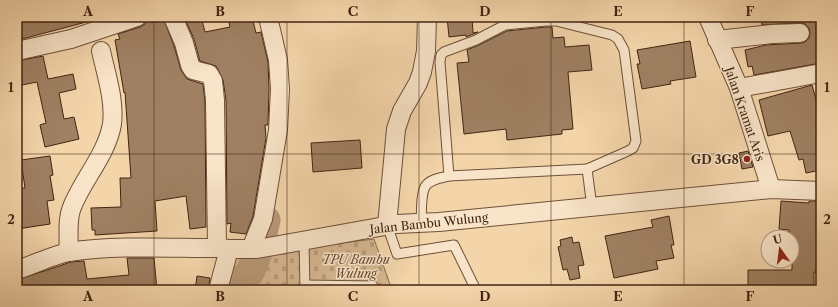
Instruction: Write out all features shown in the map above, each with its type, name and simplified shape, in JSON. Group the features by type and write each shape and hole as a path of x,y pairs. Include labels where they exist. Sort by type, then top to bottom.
{"street":[{"path":"17,51 71,39 137,17"},
{"path":"173,17 193,70 209,74 213,81 223,249 218,290"},
{"path":"261,249 263,219 278,130 280,89 278,60 268,17"},
{"path":"387,225 396,129 402,111 418,83 422,72 426,51 427,17"},
{"name":"Jalan Kramat Aris","path":"708,17 739,88 771,189"},
{"path":"717,40 772,34 800,34"},
{"path":"68,252 69,223 72,207 102,151 112,124 113,111 101,51"},
{"path":"739,88 821,73"},
{"name":"Jalan Bambu Wulung","path":"17,270 68,252 124,249 261,249 387,225 422,223 771,189 821,191"}],"lane":[{"path":"422,223 421,207 425,187 432,181 449,176 587,169 633,148 636,141 624,50 618,39 612,35 556,21 546,21 506,25 476,40 444,52 441,55 440,62 449,176"},
{"path":"587,169 592,207"},
{"path":"387,225 397,254 454,245 476,290"},
{"path":"304,240 305,288 373,286"}],"green space":[{"name":"TPU Bambu Wulung","path":"374,239 392,290 223,290 232,257"}],"building":[{"path":"28,17 89,17 90,21 22,39 18,19"},
{"path":"147,17 163,17 181,70 187,79 203,84 205,101 206,227 190,229 186,196 155,201 157,231 95,235 95,230 92,230 91,208 121,207 120,178 131,178 125,92 124,93 115,40 120,39 118,34 145,24"},
{"path":"184,17 201,17 205,32 230,27 228,17 252,17 256,33 261,32 268,62 268,125 265,125 266,138 253,216 246,234 230,232 231,223 227,224 226,100 223,80 216,66 200,61 194,39"},
{"path":"447,17 472,17 473,33 478,32 466,37 466,35 449,37"},
{"path":"761,17 821,17 821,63 754,75 752,66 748,67 745,50 766,45 805,42 809,38 810,33 809,28 805,24 800,23 762,25"},
{"path":"552,27 553,38 564,37 565,47 589,45 592,70 568,72 573,129 562,130 562,134 507,140 506,129 464,134 457,63 469,62 467,50 507,31"},
{"path":"690,41 696,77 670,81 671,84 642,89 637,64 640,64 637,50"},
{"path":"43,56 48,79 73,74 76,89 59,93 64,119 74,117 79,139 45,147 40,125 46,123 37,82 17,86 17,61"},
{"path":"812,85 821,118 821,170 806,173 803,159 799,160 790,131 768,136 759,100"},
{"path":"360,140 362,168 313,172 311,143"},
{"name":"GD 3G8","path":"748,151 753,167 742,169 739,153"},
{"path":"50,156 53,175 50,176 54,200 47,201 50,224 17,229 17,189 25,188 21,160"},
{"path":"781,201 809,203 809,201 821,201 821,273 814,272 814,290 748,290 748,270 800,269 800,229 779,229"},
{"path":"669,216 674,245 671,245 674,258 656,261 658,269 614,278 605,236 653,227 651,220"},
{"path":"572,237 573,243 579,242 584,265 578,266 580,278 570,280 567,269 563,270 558,247 561,246 560,240"},
{"path":"127,258 154,258 157,290 17,290 17,280 71,262 84,261 87,279 129,275"},
{"path":"197,276 210,278 208,290 195,290"}],"waterway":[{"path":"238,290 251,270 259,250 266,220"}],"place":[{"name":"GD 3G8","path":"747,159"}]}
